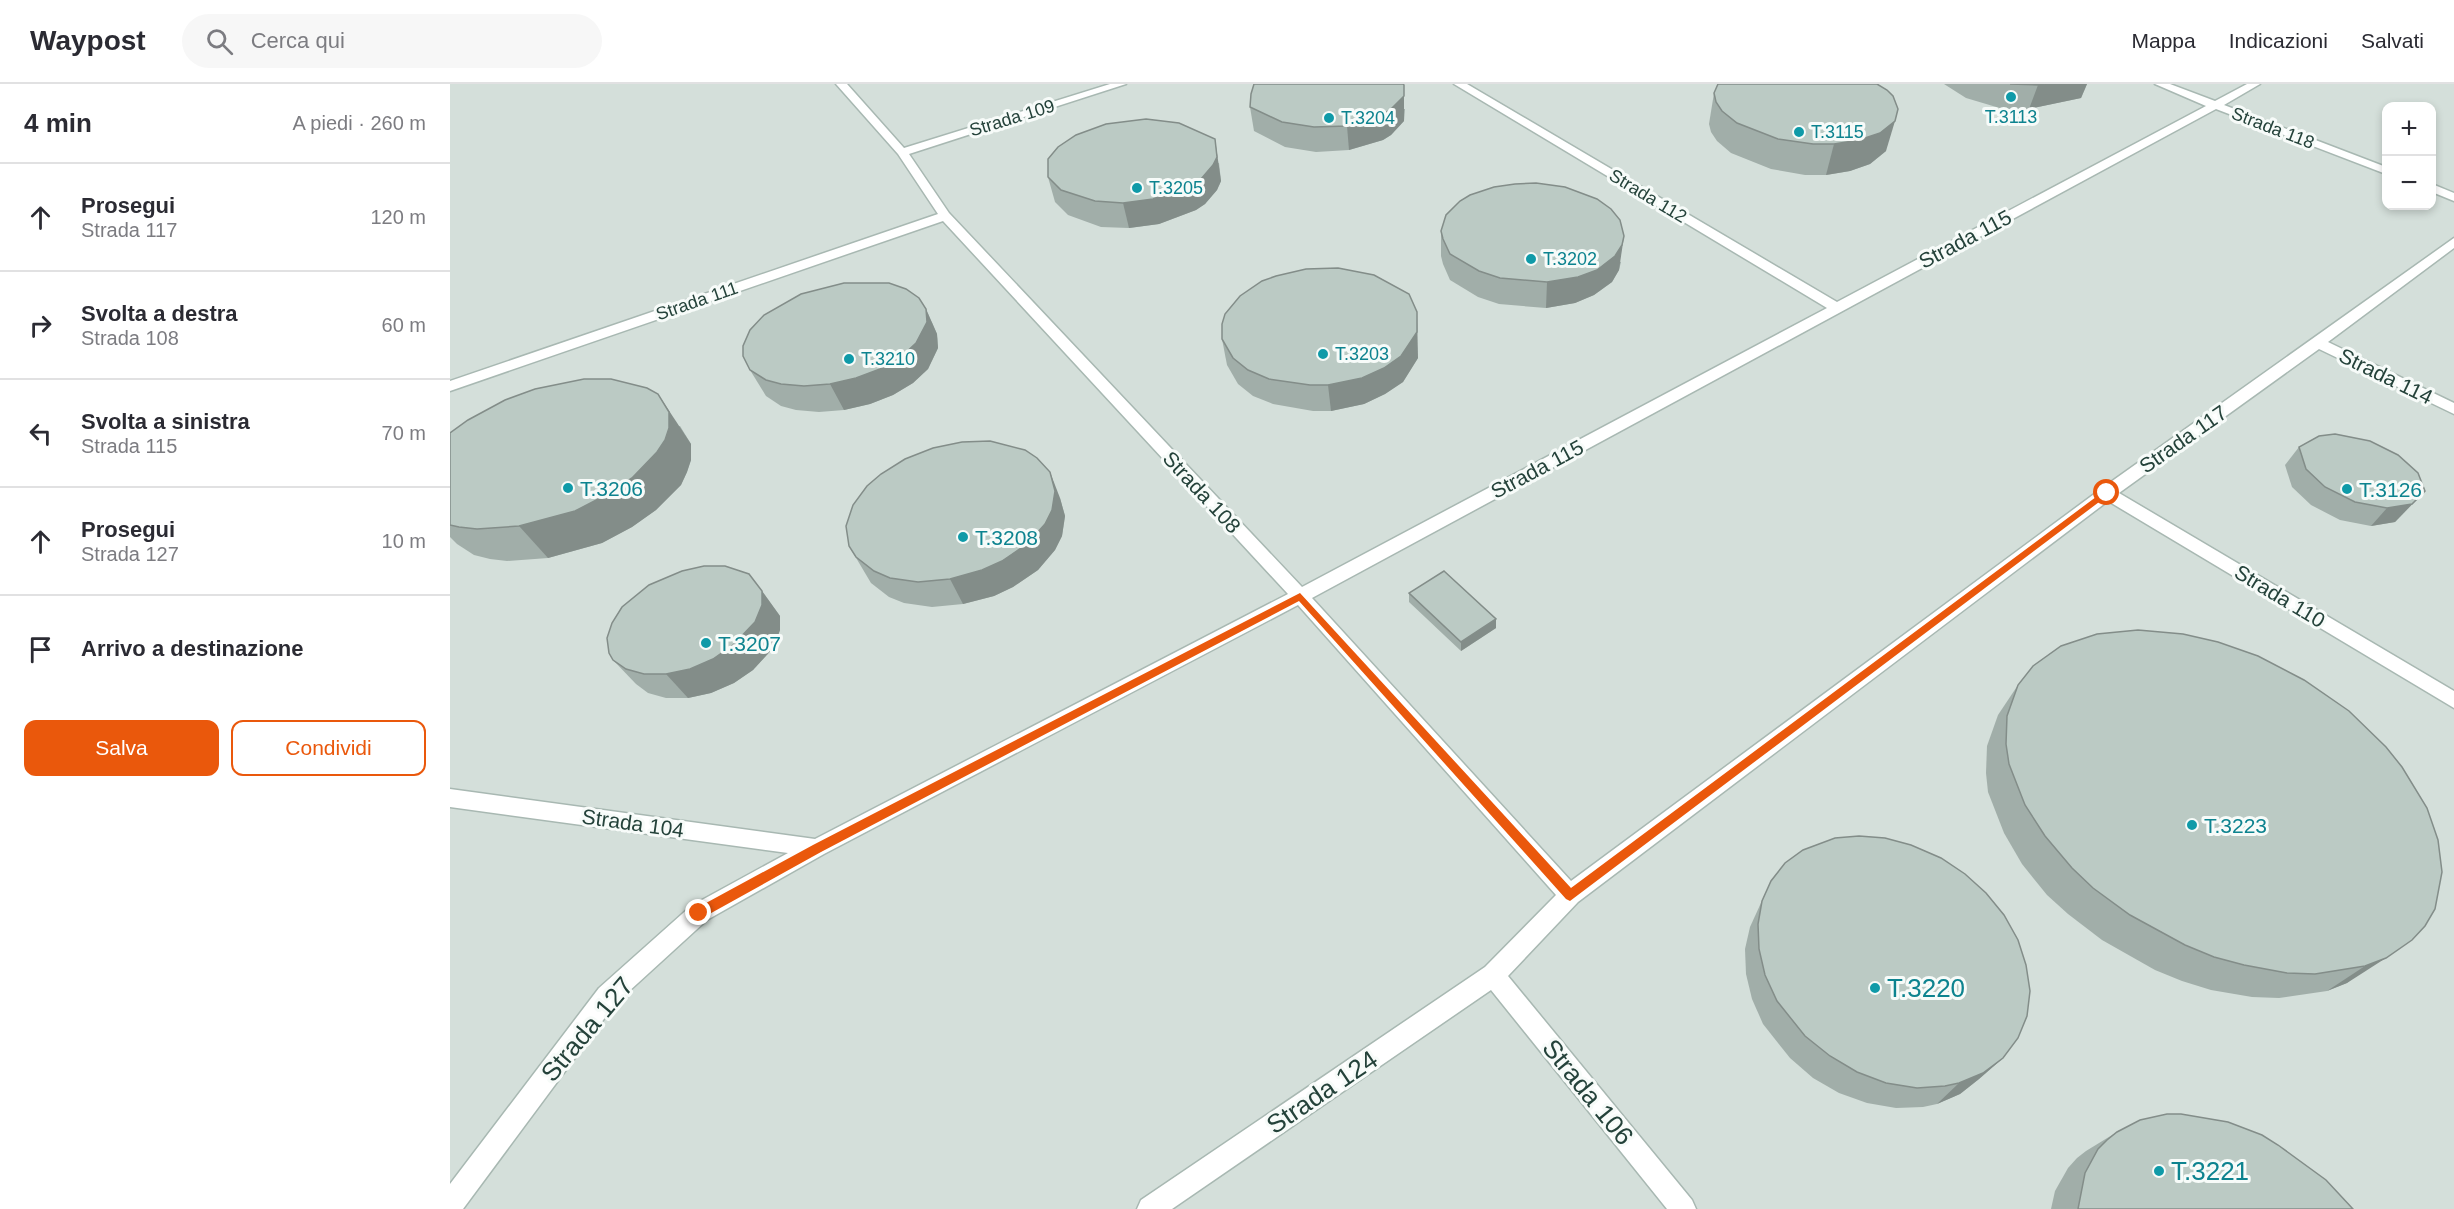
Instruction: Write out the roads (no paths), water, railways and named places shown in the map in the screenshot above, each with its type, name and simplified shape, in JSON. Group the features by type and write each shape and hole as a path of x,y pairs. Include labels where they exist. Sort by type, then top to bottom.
{"lane":[{"name":"Strada 108","path":"841,84 902,152 945,216 1300,596 1570,895"},
{"name":"Strada 109","path":"902,152 1121,84"},
{"name":"Strada 112","path":"1459,84 1838,308"},
{"name":"Strada 118","path":"2160,84 2382,169"},
{"name":"Strada 115","path":"817,848 1300,596 2255,84"},
{"path":"2436,190 2454,197"},
{"name":"Strada 111","path":"450,386 945,216"},
{"name":"Strada 117","path":"1493,975 1570,895 2107,493 2318,343 2454,242"},
{"name":"Strada 114","path":"2318,343 2454,409"},
{"name":"Strada 110","path":"2107,493 2454,700"},
{"name":"Strada 104","path":"450,798 817,848"},
{"name":"Strada 127","path":"450,1205 607,996 699,913 817,848"},
{"name":"Strada 124","path":"1150,1209 1493,975"},
{"name":"Strada 106","path":"1493,975 1683,1209"}],"place":[{"name":"T.3113","path":"2011,97"},
{"name":"T.3204","path":"1329,118"},
{"name":"T.3115","path":"1799,132"},
{"name":"T.3205","path":"1137,188"},
{"name":"T.3202","path":"1531,259"},
{"name":"T.3203","path":"1323,354"},
{"name":"T.3210","path":"849,359"},
{"name":"T.3206","path":"568,488"},
{"name":"T.3126","path":"2347,489"},
{"name":"T.3208","path":"963,537"},
{"name":"T.3207","path":"706,643"},
{"name":"T.3223","path":"2192,825"},
{"name":"T.3220","path":"1875,988"},
{"name":"T.3221","path":"2159,1171"}]}
